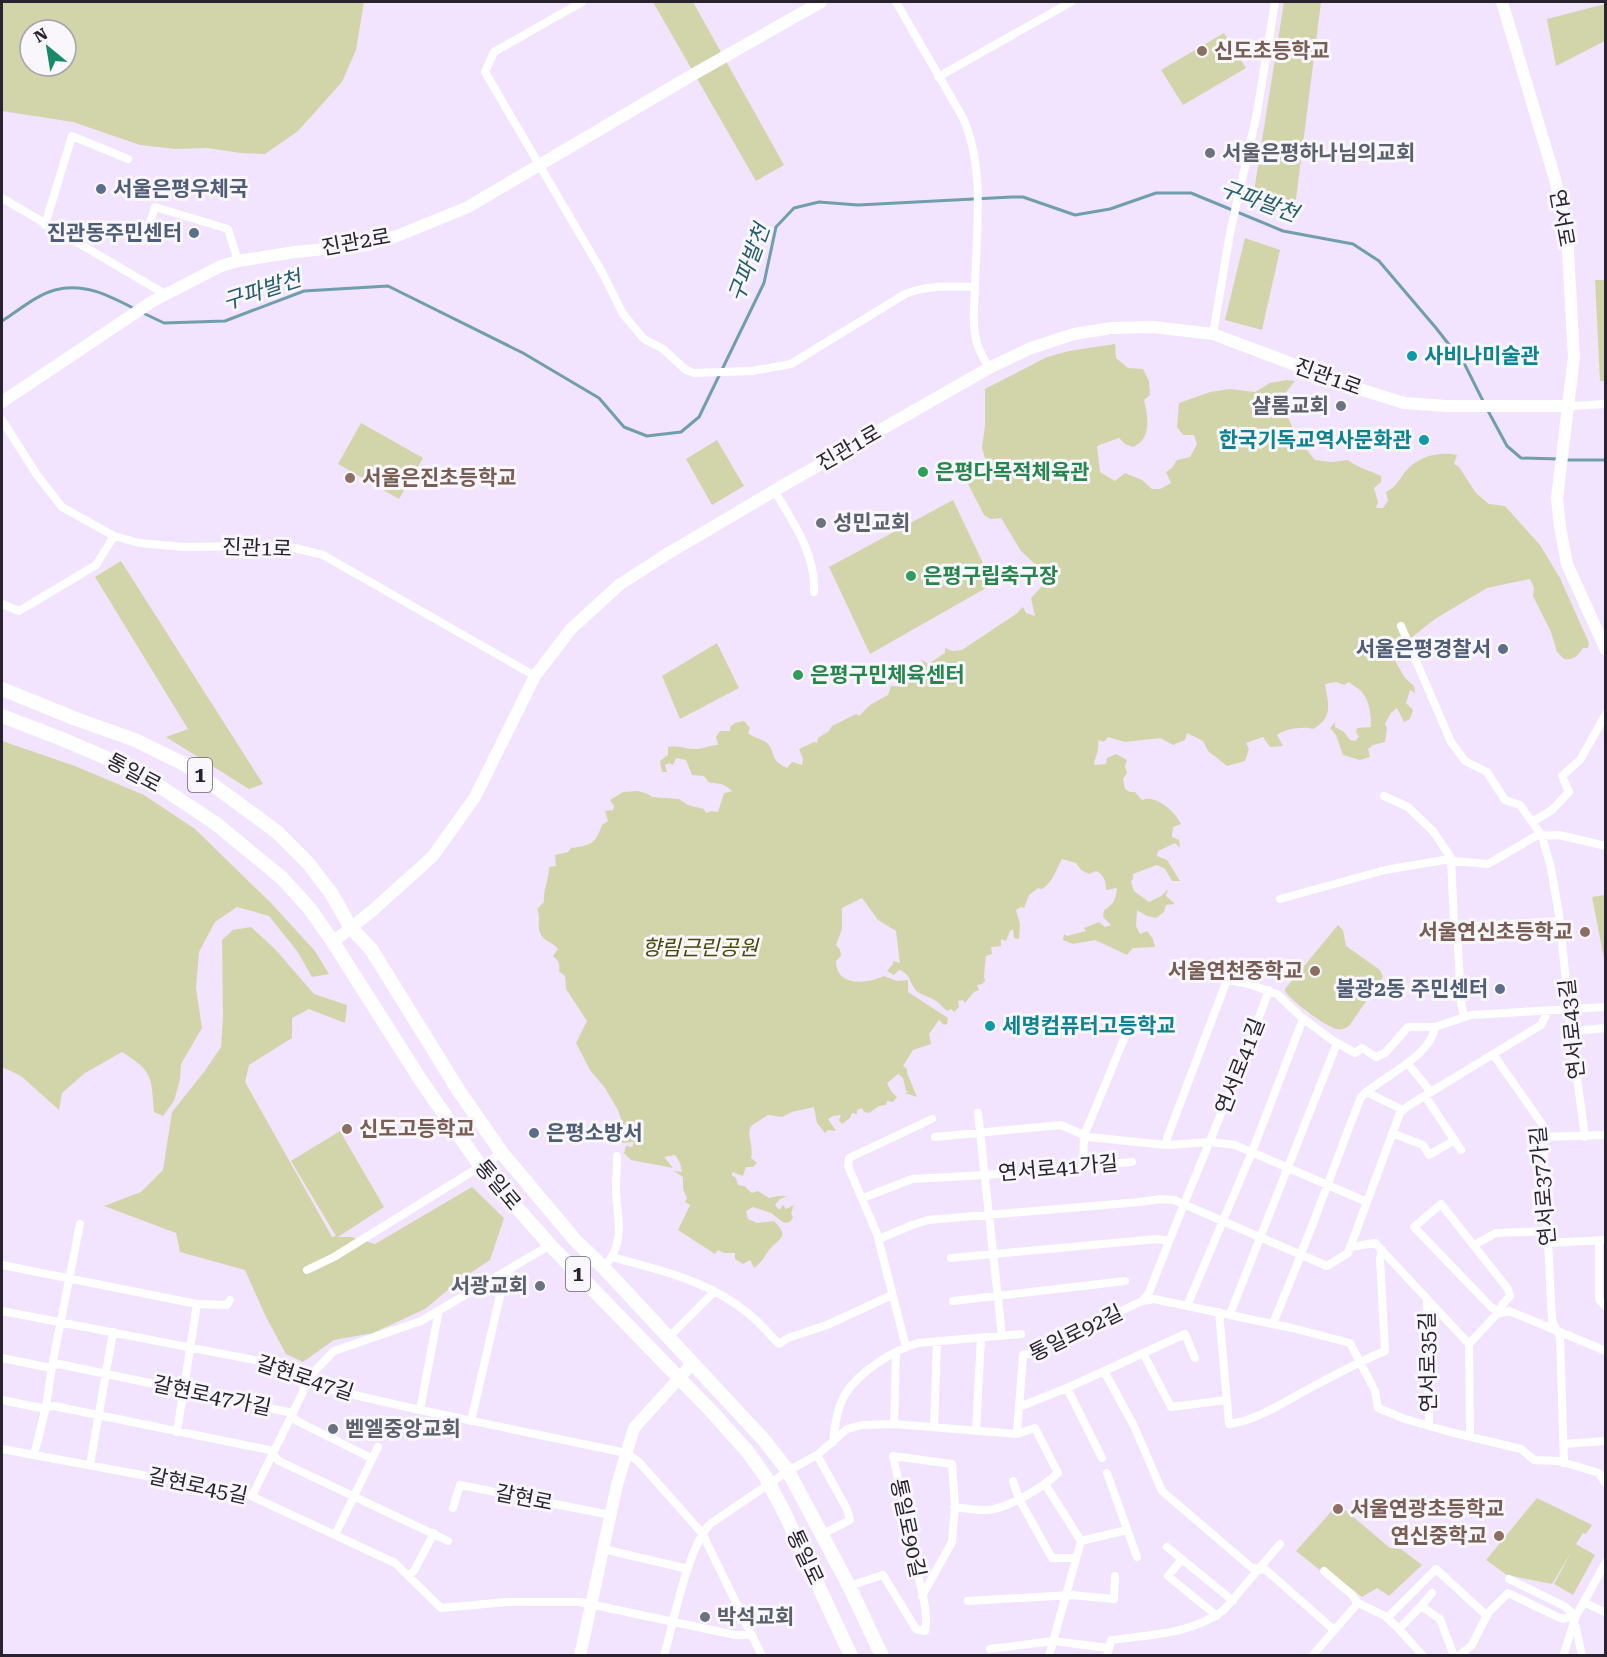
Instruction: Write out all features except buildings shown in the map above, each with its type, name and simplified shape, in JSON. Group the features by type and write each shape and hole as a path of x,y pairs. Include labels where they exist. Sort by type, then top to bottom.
{"main road":[{"name":"진관2로","path":"2,402 124,319 165,294 221,266 295,252 366,245 397,236 468,207 821,2"},
{"name":"연서로","path":"1502,2 1555,179 1568,234 1574,357 1566,441 1557,498 1567,564 1605,650"},
{"name":"진관1로","path":"333,942 433,856 475,797 535,676 571,629 619,585 774,490 989,368 1042,345 1074,334 1111,328 1153,327 1213,334 1356,388 1404,403 1446,406 1570,406"},
{"name":"통일로","path":"2,689 135,740 186,765 277,832 308,862 331,893 351,928 371,949 502,1154 575,1240 604,1268 764,1440 788,1471 849,1586 882,1656"},
{"name":"통일로","path":"2,716 120,764 174,794 215,823 282,878 310,909 420,1079 481,1167 550,1245 747,1451 769,1485 803,1551 851,1656"},
{"path":"580,1656 610,1515 634,1428 692,1364"}],"street":[{"path":"582,2 494,52 485,72 602,272 623,314 644,339 663,349 686,370 694,373 752,371 791,364 905,294 920,288 940,285 975,287"},
{"path":"896,2 970,132 975,152 976,175 974,320 977,344 989,368"},
{"path":"938,77 1071,2"},
{"path":"1213,334 1230,233 1257,113 1275,2"},
{"path":"45,225 72,136 128,159"},
{"path":"2,198 165,294"},
{"path":"145,239 155,207 228,229 238,261"},
{"path":"1570,406 1605,404"},
{"name":"진관1로","path":"2,420 62,507 114,536 128,541 150,544 184,547 266,546 295,548 323,555 535,676"},
{"path":"774,490 806,545 815,580 814,591"},
{"path":"2,604 19,611 96,565 114,536"},
{"name":"연서로43길","path":"1401,626 1450,742 1465,761 1487,772 1505,800 1520,805 1542,836 1551,868 1560,921 1570,1031 1585,1137"},
{"path":"1532,822 1552,810 1569,792 1562,776 1580,760 1605,714"},
{"path":"1384,796 1404,806 1433,831 1451,858 1454,922 1464,1017"},
{"path":"1280,899 1385,870 1444,861 1488,864 1536,836 1558,835 1605,846"},
{"path":"1431,929 1560,921"},
{"name":"연서로41길","path":"1167,1145 1167,1138 1227,980 1249,984 1277,994 1303,1019 1337,1043 1355,1053 1362,1048 1376,1057 1385,1053 1408,1027 1435,1027 1471,1015 1605,1007"},
{"name":"연서로41길","path":"1210,1142 1269,990"},
{"path":"879,1239 928,1220 1140,1203 1160,1199 1174,1200 1327,1266 1348,1253 1400,1113 1540,1025 1548,1011"},
{"path":"1187,1306 1252,1152 1303,1019"},
{"path":"1273,1323 1302,1255 1361,1097 1408,1064 1434,1035 1435,1027"},
{"name":"연서로41가길","path":"1084,1136 1126,1034 1116,1028"},
{"path":"1570,1031 1605,1028"},
{"path":"1230,1314 1337,1043"},
{"name":"연서로37가길","path":"1493,1054 1542,1124 1552,1321 1560,1337 1564,1444"},
{"path":"1408,1064 1461,1150"},
{"path":"1366,1092 1403,1110"},
{"path":"978,1113 1002,1336"},
{"path":"906,1347 879,1239 849,1166 849,1158 932,1119"},
{"name":"연서로41가길","path":"935,1137 1061,1125 1084,1136 1167,1145 1210,1142 1235,1145 1367,1202"},
{"path":"1392,1133 1423,1145 1430,1155 1455,1140"},
{"path":"1542,1137 1605,1135"},
{"path":"1083,1166 1084,1136"},
{"name":"통일로92길","path":"1017,1434 1023,1355 1032,1353 1142,1301 1149,1293 1183,1204 1210,1142"},
{"path":"307,1270 334,1257 502,1154"},
{"path":"604,1268 617,1250 620,1232 616,1187 617,1156"},
{"name":"연서로41가길","path":"863,1198 917,1179 1132,1162"},
{"path":"1441,1204 1508,1288 1510,1296 1502,1305 1501,1313 1491,1307 1414,1227 1441,1204"},
{"path":"34,1455 46,1407 80,1224"},
{"path":"1474,1245 1496,1233 1547,1231"},
{"path":"951,1258 1157,1239 1169,1241"},
{"path":"1548,1243 1602,1241 1599,1299 1605,1307"},
{"path":"1350,1247 1375,1242 1469,1344 1497,1314 1509,1311 1605,1351"},
{"path":"252,1496 303,1392 305,1381 334,1351 421,1321 550,1245"},
{"path":"1219,1312 1228,1424 1247,1421 1265,1414 1360,1362 1385,1351 1380,1259 1382,1250"},
{"path":"612,1257 668,1272 713,1290 749,1314 779,1344 788,1338 827,1326 892,1295"},
{"path":"2,1265 197,1304 227,1305 230,1300"},
{"path":"471,1421 502,1287 511,1267"},
{"path":"953,1301 1125,1281"},
{"path":"668,1338 713,1290"},
{"path":"1142,1301 1154,1299 1230,1314 1350,1343 1360,1362"},
{"name":"연서로35길","path":"1427,1299 1429,1426"},
{"path":"177,1432 197,1304"},
{"path":"420,1410 439,1310"},
{"name":"갈현로47길","path":"2,1311 270,1363 315,1386 626,1453"},
{"path":"90,1465 113,1332"},
{"path":"833,1442 836,1419 847,1392 872,1366 918,1343 1021,1334"},
{"path":"1019,1407 1067,1388 1185,1334 1195,1358"},
{"path":"976,1430 981,1338"},
{"path":"934,1427 937,1341"},
{"name":"연서로35길","path":"1469,1344 1470,1437"},
{"path":"894,1424 896,1353"},
{"path":"1143,1353 1171,1407 1227,1400"},
{"name":"갈현로47가길","path":"2,1358 46,1367 58,1364 288,1412 297,1421 371,1458"},
{"name":"연서로35길","path":"1360,1362 1375,1390 1378,1408 1429,1426 1521,1449 1534,1460 1564,1463 1599,1473 1605,1484"},
{"path":"1104,1371 1134,1426 1161,1491 1252,1568 1266,1570 1334,1630"},
{"path":"1067,1388 1102,1458"},
{"path":"2,1400 46,1407 54,1406 269,1450 279,1461 448,1541"},
{"path":"664,1656 688,1569 702,1533 710,1524 788,1471 817,1455 848,1429 862,1425 894,1424 1017,1434 1035,1428 1058,1473 1045,1484 1019,1499 984,1511 954,1508"},
{"path":"1564,1463 1564,1444 1601,1442"},
{"path":"335,1535 378,1447"},
{"name":"갈현로45길","path":"2,1449 252,1496 395,1563 441,1608 511,1602 553,1601 591,1604"},
{"path":"626,1453 638,1461 702,1533 762,1656"},
{"path":"817,1455 847,1509 850,1520 822,1535"},
{"name":"통일로90길","path":"849,1586 883,1575 916,1629 925,1631 927,1620 922,1596 893,1456 952,1464 954,1508 952,1542 922,1596"},
{"path":"1107,1473 1137,1557"},
{"path":"1013,1481 1019,1499 1052,1558 1076,1558"},
{"path":"1045,1484 1081,1541 1049,1656"},
{"name":"갈현로","path":"453,1508 459,1485 610,1515"},
{"path":"1081,1541 1127,1530"},
{"path":"409,1575 414,1571 434,1533"},
{"path":"990,1649 1053,1641 1108,1652 1111,1640 1199,1626 1216,1616 1233,1600 1280,1544"},
{"path":"1167,1547 1233,1600"},
{"path":"603,1549 688,1569"},
{"path":"1182,1559 1168,1576 1216,1616"},
{"path":"1563,1656 1576,1616 1605,1562"},
{"path":"1387,1618 1436,1569 1487,1616"},
{"path":"1324,1571 1358,1603 1387,1618 1400,1629 1423,1656"},
{"path":"968,1601 1065,1596 1114,1599 1115,1576"},
{"path":"1509,1579 1564,1606 1576,1616"},
{"path":"1400,1629 1432,1593"},
{"path":"1459,1656 1472,1645 1487,1616 1508,1593 1562,1619 1576,1616"},
{"path":"1584,1602 1605,1613"},
{"path":"1317,1654 1358,1603"},
{"path":"591,1604 735,1635 752,1635"},
{"path":"1421,1605 1440,1619 1454,1656"},
{"path":"1576,1616 1576,1632 1582,1656"}],"green space":[{"path":"2,2 364,2 356,50 342,82 298,131 265,154 208,148 176,149 140,145 73,122 2,111"},
{"path":"653,2 693,2 784,165 756,181"},
{"path":"1284,2 1321,2 1294,215 1277,208 1254,191"},
{"path":"1605,4 1605,41 1556,66 1547,19"},
{"path":"1224,33 1246,68 1183,105 1161,70"},
{"path":"1245,238 1280,250 1262,330 1225,320"},
{"path":"1595,280 1605,280 1605,381 1600,381"},
{"name":"향림근린공원","path":"1115,344 1116,358 1128,368 1143,369 1149,381 1150,395 1144,400 1147,427 1143,439 1133,447 1125,444 1119,438 1097,446 1100,472 1115,481 1125,473 1142,480 1152,489 1160,489 1171,483 1166,472 1177,460 1190,457 1197,444 1194,435 1183,435 1177,427 1179,403 1210,392 1230,389 1255,392 1270,383 1295,381 1282,397 1290,423 1299,438 1315,460 1331,462 1348,460 1381,476 1381,482 1374,488 1378,502 1376,508 1383,508 1388,501 1386,492 1395,486 1416,462 1428,456 1457,455 1454,464 1459,467 1476,493 1489,504 1505,506 1540,545 1560,578 1589,643 1588,648 1583,648 1570,659 1564,659 1557,652 1551,632 1533,596 1534,588 1530,579 1487,588 1435,619 1398,648 1398,656 1394,659 1405,678 1414,686 1415,693 1410,690 1406,703 1413,710 1410,719 1404,722 1397,708 1391,713 1385,724 1387,728 1385,742 1368,749 1370,757 1360,760 1343,755 1336,735 1330,728 1335,722 1335,727 1344,732 1350,740 1355,741 1359,737 1356,732 1357,728 1371,727 1366,699 1361,691 1349,682 1344,685 1336,682 1325,684 1327,715 1313,729 1299,728 1280,733 1277,735 1283,746 1270,747 1263,737 1246,743 1249,749 1245,761 1227,766 1208,751 1203,741 1187,733 1185,740 1173,745 1160,738 1125,742 1108,737 1104,742 1098,740 1094,765 1106,764 1107,758 1116,754 1127,760 1125,766 1127,773 1123,779 1125,789 1135,792 1142,800 1153,799 1164,805 1181,824 1173,827 1172,837 1179,840 1180,848 1175,843 1158,851 1157,856 1167,860 1180,881 1172,881 1165,869 1157,865 1133,874 1131,882 1134,891 1149,902 1161,896 1168,889 1166,896 1175,904 1166,905 1164,912 1156,918 1137,910 1136,926 1140,934 1147,931 1155,947 1133,948 1127,955 1095,940 1073,944 1063,940 1064,934 1067,936 1086,931 1084,928 1099,922 1105,927 1111,925 1103,917 1104,910 1114,901 1117,888 1106,890 1101,874 1096,871 1089,874 1081,870 1076,863 1062,859 1049,883 1029,895 1024,908 1016,910 1020,924 1019,939 1014,938 1013,929 1006,941 1001,939 1001,946 991,947 992,954 986,956 985,981 977,985 979,990 974,992 965,1003 963,1000 958,1001 959,1007 954,1012 951,1009 947,1011 939,1003 918,992 903,972 899,970 894,975 887,971 893,961 900,963 896,931 878,920 862,898 842,908 842,929 836,945 841,956 836,961 841,975 861,982 884,976 897,981 908,980 908,992 948,1018 947,1024 944,1025 939,1020 929,1034 931,1044 913,1050 903,1066 907,1069 917,1097 905,1093 909,1091 906,1091 903,1078 898,1074 887,1083 897,1097 893,1102 887,1101 886,1105 879,1106 869,1113 864,1112 862,1108 857,1110 857,1114 852,1113 850,1118 842,1124 839,1120 841,1115 833,1116 828,1119 836,1131 828,1130 825,1133 817,1123 814,1107 782,1117 768,1115 751,1126 749,1134 752,1148 751,1158 757,1163 753,1167 746,1167 743,1176 732,1172 732,1175 736,1178 738,1185 744,1186 752,1193 758,1191 769,1198 788,1196 780,1199 775,1205 779,1210 783,1205 786,1209 794,1205 791,1213 793,1217 790,1222 784,1223 771,1213 753,1207 746,1211 748,1219 757,1223 774,1221 782,1231 781,1238 754,1268 750,1260 743,1264 735,1259 735,1253 724,1253 718,1250 715,1254 678,1230 690,1205 685,1202 687,1198 683,1189 683,1177 674,1171 682,1172 675,1155 664,1157 673,1168 631,1160 624,1153 626,1146 632,1147 634,1142 619,1143 615,1136 624,1128 618,1110 605,1088 590,1070 576,1043 587,1021 566,989 565,976 559,971 559,963 553,956 558,949 544,938 539,930 537,909 544,902 549,867 556,866 555,855 568,852 571,848 588,845 597,837 602,825 608,821 605,811 613,810 614,806 610,800 623,792 638,791 652,797 679,799 688,805 704,809 706,813 718,812 724,793 733,791 722,784 710,782 704,776 692,775 686,760 676,758 673,765 669,763 665,765 667,772 662,772 660,761 668,755 668,747 698,749 718,745 716,737 720,731 730,731 730,727 735,723 744,721 750,728 748,733 766,742 777,762 787,768 792,762 802,765 803,759 799,749 814,742 817,743 818,738 829,731 832,726 856,714 859,716 870,705 888,695 891,686 906,687 895,679 893,672 901,668 910,670 913,666 911,664 923,663 921,659 928,664 945,653 945,648 952,651 962,650 1023,607 1026,613 1035,616 1031,598 1043,585 1039,573 1041,570 1021,551 1001,518 990,519 984,515 967,482 988,468 982,448 985,426 985,389 1047,357"},
{"path":"361,423 423,458 399,499 338,464"},
{"path":"717,440 744,486 712,505 686,459"},
{"name":"은평구립축구장","path":"953,500 993,584 870,654 829,567"},
{"path":"121,561 263,784 249,789 166,737 188,729 95,577"},
{"path":"717,643 739,688 680,719 662,676"},
{"path":"2,741 75,766 144,795 195,829 271,903 315,951 329,974 312,977 297,951 269,916 237,907 215,922 199,952 196,988 202,1028 181,1064 180,1080 174,1101 163,1116 154,1112 149,1076 140,1065 122,1052 85,1073 62,1093 59,1110 21,1076 2,1067"},
{"path":"1606,895 1605,964 1592,897"},
{"path":"1338,925 1343,930 1346,946 1380,970 1383,977 1349,1026 1344,1029 1331,1027 1309,1013 1285,991"},
{"path":"251,927 275,949 314,994 347,1005 345,1023 309,1009 292,1018 292,1038 249,1065 245,1082 332,1237 336,1236 291,1161 340,1131 384,1207 338,1237 351,1237 375,1244 472,1187 504,1218 490,1260 460,1280 425,1309 373,1333 334,1340 303,1362 286,1354 245,1270 180,1252 176,1233 104,1206 141,1192 163,1170 172,1112 221,1047 222,940 233,930"},
{"path":"1537,1498 1592,1525 1576,1544 1595,1555 1573,1595 1554,1584 1572,1551 1552,1584 1507,1575 1486,1560"},
{"path":"1338,1504 1390,1548 1401,1549 1422,1565 1389,1596 1377,1588 1362,1597 1325,1568 1321,1571 1296,1551"}],"waterway":[{"name":"구파발천","path":"141,312 164,323 225,321 304,291 388,286 523,353 599,398 624,427 647,436 681,432 699,417 764,283 776,227 794,208 819,202 858,205 1023,197 1075,215 1110,209 1156,193 1191,193 1283,231 1353,244 1379,261 1465,365 1484,403"},
{"name":"구파발천","path":"2,321 41,296 66,288 96,292 135,309"},
{"name":"구파발천","path":"1487,409 1507,446 1521,458 1559,459"},
{"name":"구파발천","path":"1565,460 1606,460"}],"place":[{"name":"신도초등학교","path":"1202,51"},
{"name":"서울은평하나님의교회","path":"1210,153"},
{"name":"서울은평우체국","path":"101,189"},
{"name":"진관동주민센터","path":"194,233"},
{"name":"사비나미술관","path":"1412,356"},
{"name":"샬롬교회","path":"1341,406"},
{"name":"한국기독교역사문화관","path":"1424,440"},
{"name":"은평다목적체육관","path":"923,472"},
{"name":"서울은진초등학교","path":"350,478"},
{"name":"성민교회","path":"821,523"},
{"name":"은평구립축구장","path":"911,576"},
{"name":"서울은평경찰서","path":"1503,649"},
{"name":"은평구민체육센터","path":"798,675"},
{"name":"서울연신초등학교","path":"1585,932"},
{"name":"서울연천중학교","path":"1315,971"},
{"name":"불광2동 주민센터","path":"1500,989"},
{"name":"세명컴퓨터고등학교","path":"990,1026"},
{"name":"신도고등학교","path":"347,1129"},
{"name":"은평소방서","path":"534,1133"},
{"name":"서광교회","path":"540,1286"},
{"name":"벧엘중앙교회","path":"333,1429"},
{"name":"서울연광초등학교","path":"1338,1509"},
{"name":"연신중학교","path":"1499,1536"},
{"name":"박석교회","path":"705,1617"}]}
